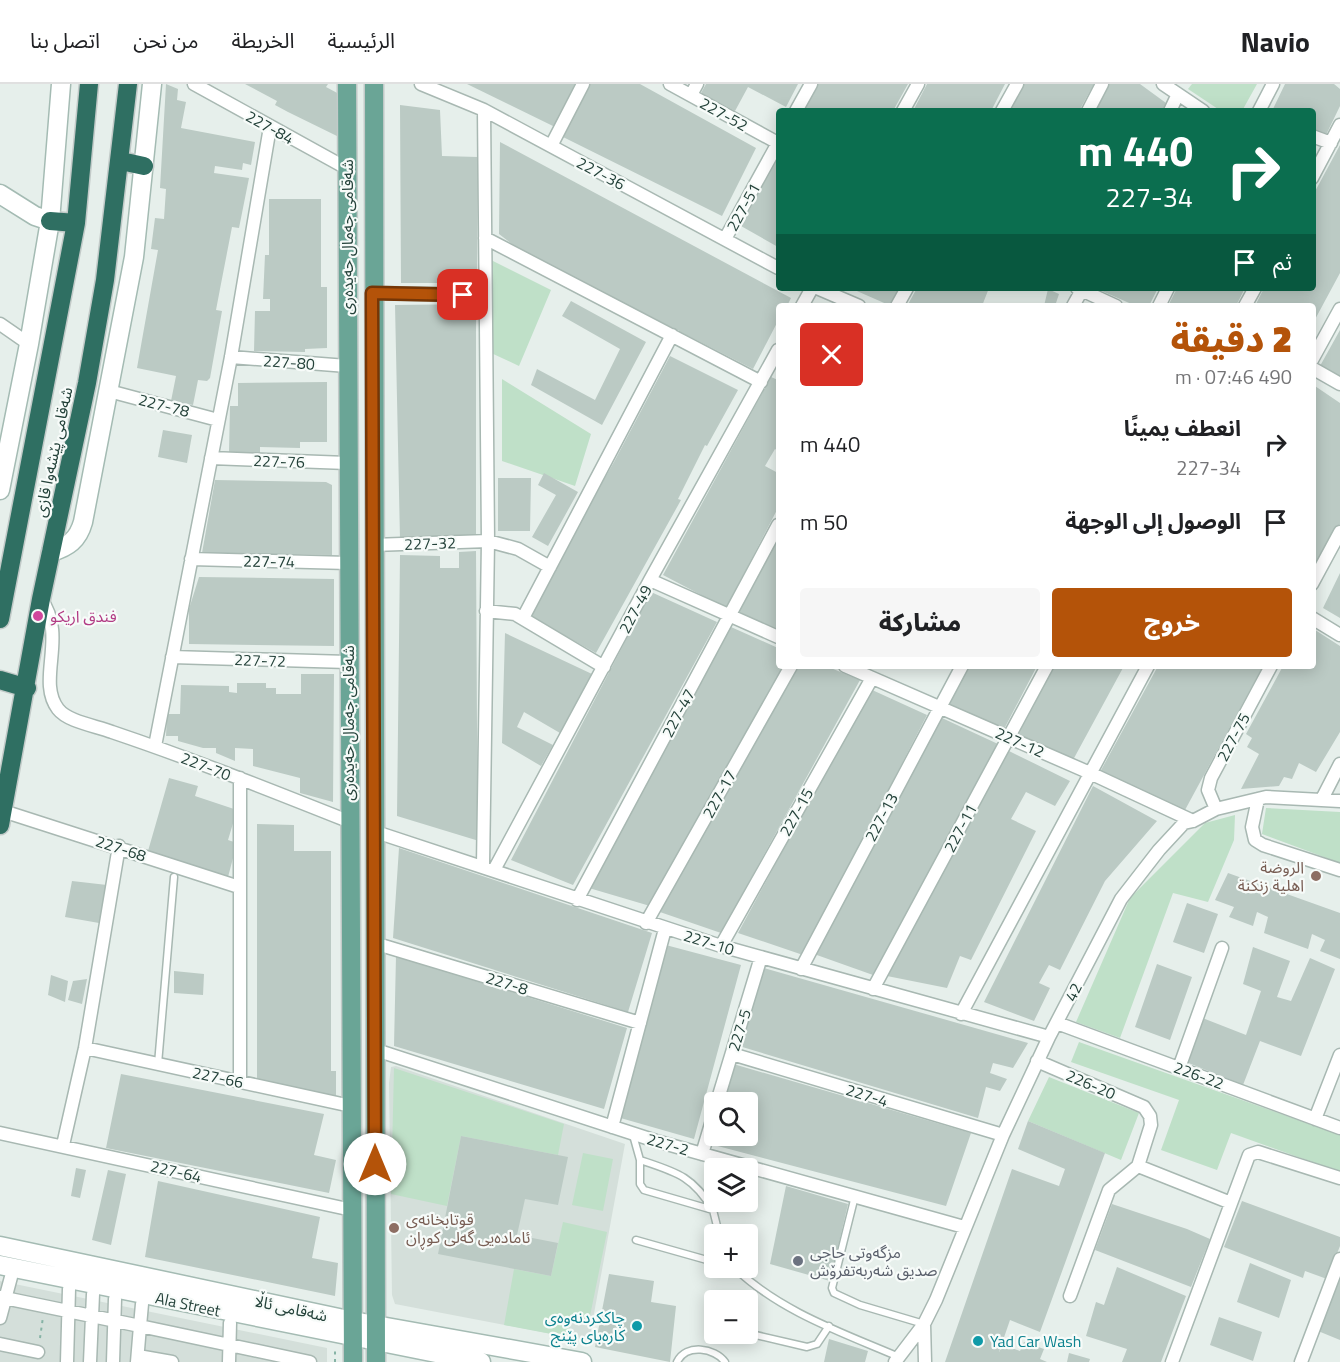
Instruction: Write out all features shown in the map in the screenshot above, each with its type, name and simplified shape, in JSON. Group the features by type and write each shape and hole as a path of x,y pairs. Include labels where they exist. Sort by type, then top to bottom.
{"highway":[{"name":"شەقامی پێشەوا قازی","path":"0,619 76,223 88,84"},
{"name":"شەقامی پێشەوا قازی","path":"2,818 27,688 41,599 89,372 110,250 128,84"},
{"path":"121,161 144,166"},
{"path":"50,221 76,223"},
{"path":"0,680 27,688"}],"main road":[{"path":"0,490 30,344 50,221 61,84"},
{"path":"51,552 71,543 81,530 132,269 152,84"},
{"name":"شەقامی جەمال حەیدەری","path":"347,84 348,821 353,1362"},
{"name":"شەقامی جەمال حەیدەری","path":"374,84 372,293 373,831 376,1050 375,1362"},
{"path":"0,194 35,216 50,221"},
{"path":"348,614 373,614"},
{"name":"شه‌قامی ئاڵا","path":"0,1246 353,1329 375,1324 582,1362"},
{"name":"Ala Street","path":"6,1271 353,1329 376,1343"},
{"path":"376,1343 481,1362"}],"street":[{"name":"227-84","path":"194,84 348,169"},
{"name":"227-36","path":"421,84 484,110 776,267"},
{"path":"551,146 583,84"},
{"name":"227-52","path":"670,84 694,90 776,142"},
{"path":"798,108 811,84"},
{"path":"905,108 918,84"},
{"path":"1004,108 1017,84"},
{"path":"1090,108 1102,84"},
{"path":"1163,84 1199,108"},
{"path":"1261,108 1273,84"},
{"path":"1171,108 1178,94"},
{"path":"484,110 488,868"},
{"path":"1316,171 1340,125"},
{"path":"155,746 231,357 270,127"},
{"path":"1316,137 1331,143"},
{"name":"227-51","path":"725,239 776,147"},
{"path":"485,238 761,382"},
{"path":"824,291 853,303"},
{"path":"1084,291 1110,303"},
{"path":"372,293 485,295"},
{"path":"1316,353 1340,309"},
{"path":"0,324 30,344"},
{"path":"523,618 672,336"},
{"name":"227-80","path":"231,357 347,366"},
{"name":"227-49","path":"488,868 604,667 761,382 775,363"},
{"path":"1316,370 1340,384"},
{"name":"227-78","path":"109,391 219,420"},
{"name":"227-76","path":"211,458 347,463"},
{"name":"227-47","path":"577,900 776,529"},
{"path":"1316,577 1340,532"},
{"name":"227-32","path":"373,545 488,541 518,549 550,567"},
{"name":"227-74","path":"191,559 348,563"},
{"path":"650,580 776,636"},
{"name":"227-70","path":"41,599 50,612 53,624 51,696 63,715 155,746 348,821"},
{"path":"486,610 515,614 604,667"},
{"path":"1316,620 1340,635"},
{"name":"227-72","path":"172,657 348,662"},
{"name":"227-17","path":"646,923 789,669"},
{"name":"227-12","path":"852,669 1090,773 1193,821"},
{"name":"227-13","path":"801,969 960,669"},
{"name":"227-11","path":"873,989 1045,669"},
{"path":"961,1014 1146,669"},
{"name":"227-75","path":"1216,809 1208,790 1211,778 1269,669"},
{"name":"227-15","path":"721,946 872,678"},
{"path":"1322,799 1340,764"},
{"path":"240,778 240,1082"},
{"path":"1258,799 1252,827 1255,840 1263,845 1340,870"},
{"name":"42","path":"924,1324 1002,1135 1037,1061 1121,899 1159,849 1185,823 1216,809 1258,799 1340,801"},
{"name":"227-68","path":"2,818 119,846 239,887"},
{"name":"227-10","path":"373,831 665,929 1049,1037"},
{"path":"63,1145 85,1048 119,846"},
{"path":"612,1127 665,929"},
{"name":"227-8","path":"374,944 640,1023"},
{"path":"1179,1068 1222,948"},
{"name":"227-5","path":"720,1092 761,957"},
{"name":"226-22","path":"1057,1023 1340,1128"},
{"name":"227-66","path":"85,1048 351,1106"},
{"name":"227-2","path":"376,1050 612,1127 964,1227"},
{"name":"227-4","path":"732,1054 1002,1135"},
{"path":"1315,1119 1340,1054"},
{"name":"226-20","path":"1037,1061 1144,1107 1150,1116 1151,1125 1138,1166"},
{"name":"227-64","path":"0,1133 352,1210"},
{"path":"702,1154 704,1146"},
{"path":"1172,1362 1248,1156 1255,1152 1340,1178"},
{"path":"1071,1296 1109,1190 1138,1166 1231,1203"},
{"path":"1301,1362 1340,1259"},
{"path":"0,1318 6,1271"},
{"path":"67,1362 69,1289"},
{"path":"90,1362 93,1294"},
{"path":"2,1297 310,1362"},
{"path":"113,1362 115,1299"},
{"path":"142,1304 138,1359 172,1362"},
{"path":"229,1362 230,1323"},
{"path":"898,1360 924,1324"},
{"path":"924,1324 925,1362"},
{"path":"0,1344 38,1352"}],"lane":[{"path":"158,1064 174,877"},
{"path":"632,1133 640,1160 640,1184 644,1190 704,1207"},
{"path":"640,1160 687,1177 704,1195"},
{"path":"855,1196 832,1288 834,1293 860,1305 924,1324"},
{"path":"636,1240 704,1259"},
{"path":"745,1278 757,1289 898,1360"},
{"path":"758,1336 807,1347 817,1344 829,1326"},
{"path":"677,1362 686,1352 697,1350 719,1355 725,1362"}],"path":[{"path":"38,1352 43,1305"}],"shaded area":[{"path":"396,1066 625,1144 589,1341 395,1304 392,1295 389,1083 391,1067"},
{"path":"0,1281 327,1348 327,1362 0,1362"}],"green space":[{"path":"1192,84 1257,84 1244,108 1216,108 1188,89"},
{"path":"489,259 551,290 519,366 489,352"},
{"path":"502,379 591,434 575,486 502,461"},
{"path":"1266,808 1340,812 1340,863 1262,834"},
{"path":"1235,815 1234,840 1208,902 1173,893 1120,1038 1076,1022 1130,898 1205,823"},
{"path":"1079,1042 1340,1135 1340,1172 1231,1133 1217,1170 1161,1150 1179,1100 1071,1062"},
{"path":"394,1068 564,1124 558,1155 461,1136 447,1206 391,1194"},
{"path":"1049,1077 1139,1113 1121,1160 1028,1121"},
{"path":"583,1153 613,1159 603,1211 572,1205"},
{"path":"563,1222 607,1232 589,1321 572,1318 567,1337 504,1325 514,1269 551,1276"}],"building":[{"path":"166,84 178,89 177,100 186,102 181,128 255,142 251,165 243,163 242,170 215,166 214,173 249,178 239,228 232,227 216,310 222,311 210,378 207,381 198,380 193,405 171,401 176,376 137,368 158,250 151,249 155,218 164,219 166,189 160,188"},
{"path":"245,84 328,84 326,87 341,95 339,137 275,105 277,101"},
{"path":"467,84 575,84 555,127"},
{"path":"586,84 640,84 756,148 722,216 561,136"},
{"path":"706,84 798,84 786,107 748,87 735,111 701,93"},
{"path":"817,84 908,84 895,108 805,108"},
{"path":"927,84 1005,84 993,108 915,108"},
{"path":"1023,84 1094,84 1081,108 1011,108"},
{"path":"1108,84 1140,84 1166,103 1164,108 1096,108"},
{"path":"1285,84 1334,84 1340,89 1340,106 1326,135 1316,132 1316,108 1273,108"},
{"path":"400,105 440,110 442,156 478,157 477,283 401,283"},
{"path":"500,142 791,298 788,303 776,303 776,325 753,369 517,248 499,234"},
{"path":"1340,145 1340,273 1316,318 1316,303 1256,303 1262,291 1316,291 1316,190"},
{"path":"776,160 776,246 741,226"},
{"path":"269,199 321,199 321,287 327,287 327,348 305,349 305,352 254,351 255,311 270,311 270,299 263,299 265,255 269,255"},
{"path":"857,291 898,291 892,303 884,303"},
{"path":"915,291 988,291 983,303 909,303"},
{"path":"1048,291 1059,294 1056,303 1045,303"},
{"path":"1102,291 1156,291 1150,303 1129,303"},
{"path":"1176,291 1244,291 1238,303 1170,303"},
{"path":"571,301 646,342 602,425 531,385 537,369 595,400 620,349 562,316"},
{"path":"476,304 476,538 400,539 395,305"},
{"path":"1340,330 1340,378 1320,366"},
{"path":"670,356 738,390 707,446 705,445 678,499 681,500 596,653 526,614 614,462"},
{"path":"771,377 776,379 776,450 765,466 776,472 776,512 726,608 663,575"},
{"path":"327,382 327,442 300,442 300,448 260,447 260,454 229,453 230,406 238,406 238,383"},
{"path":"1316,387 1340,403 1340,524 1316,568"},
{"path":"163,430 192,435 187,463 158,457"},
{"path":"544,473 578,492 548,546 532,537 556,495 538,485"},
{"path":"498,478 531,478 530,531 498,531"},
{"path":"215,480 326,482 332,485 332,555 202,553"},
{"path":"776,540 776,631 738,611"},
{"path":"476,551 479,841 397,816 400,555 440,556 440,568 459,568 459,552"},
{"path":"1340,573 1340,618 1323,608"},
{"path":"199,577 334,579 334,646 189,644 189,609"},
{"path":"651,592 717,622 573,885 511,860"},
{"path":"731,627 776,647 776,669 781,669 650,906 589,888"},
{"path":"1316,631 1340,646 1340,732 1316,772 1299,763 1292,779 1284,777 1279,786 1241,789 1259,754 1247,747 1252,738 1246,734 1281,669 1316,669"},
{"path":"505,633 592,674 560,733 524,712 517,727 553,745 541,766 502,743"},
{"path":"791,669 833,669 860,680 721,933 657,911"},
{"path":"966,669 1035,669 1003,731 947,705"},
{"path":"1050,669 1122,669 1073,760 1018,734"},
{"path":"1156,669 1261,669 1185,810 1100,772"},
{"path":"301,674 334,674 333,802 300,793 300,778 253,766 253,749 235,748 235,761 216,753 216,748 203,748 178,741 178,736 166,736 167,714 180,714 181,685 229,686 229,692 237,693 237,683 266,683 266,688 276,688 276,694 301,694"},
{"path":"870,689 927,715 803,955 738,933"},
{"path":"942,718 998,744 873,975 814,954"},
{"path":"1007,750 1070,781 1055,806 1026,792 1011,819 1036,831 971,960 960,956 947,988 887,976"},
{"path":"169,778 198,786 195,796 237,810 228,840 237,843 228,877 148,851"},
{"path":"1093,786 1157,821 1105,881 1060,970 1049,965 1039,983 1050,988 1034,1021 984,1002"},
{"path":"257,824 294,825 294,851 331,851 331,1071 336,1071 336,1096 257,1082"},
{"path":"399,848 652,933 628,1012 393,938"},
{"path":"1228,873 1340,913 1340,959 1320,951 1325,940 1312,934 1308,949 1264,933 1268,917 1257,912 1253,926 1229,917 1234,907 1215,900"},
{"path":"72,881 107,885 99,923 65,917"},
{"path":"1187,903 1218,914 1204,953 1173,942"},
{"path":"662,944 741,965 707,1092 704,1092 704,1102 694,1139 617,1117"},
{"path":"1253,947 1290,961 1277,997 1291,1001 1310,958 1335,969 1301,1056 1260,1041 1243,1085 1186,1062 1200,1017 1246,1035 1261,991 1243,984"},
{"path":"396,956 627,1028 604,1109 394,1046"},
{"path":"1157,964 1192,977 1170,1040 1135,1027"},
{"path":"760,967 1028,1043 1013,1068 993,1063 990,1073 1007,1079 1000,1091 986,1087 978,1118 739,1046"},
{"path":"174,971 204,974 203,995 174,993"},
{"path":"51,975 68,981 65,1002 48,995"},
{"path":"87,979 82,1004 68,1000 73,981"},
{"path":"730,1063 971,1133 946,1206 718,1146 758,1146 758,1092 723,1092"},
{"path":"121,1074 324,1114 314,1155 336,1160 329,1193 106,1148"},
{"path":"1028,1121 1105,1153 1040,1332 1010,1320 999,1352 1003,1345 1020,1351 1024,1342 1044,1349 1040,1359 1047,1362 945,1362 1012,1169 1059,1186 1065,1169 1018,1149"},
{"path":"461,1136 568,1157 558,1205 525,1199 517,1235 558,1243 551,1276 438,1254"},
{"path":"76,1168 86,1170 80,1198 71,1196"},
{"path":"108,1170 126,1174 111,1245 92,1240"},
{"path":"158,1181 320,1217 312,1258 338,1263 335,1296 145,1257"},
{"path":"786,1186 848,1204 830,1281 770,1264"},
{"path":"1242,1201 1340,1237 1340,1246 1327,1279 1305,1271 1303,1278 1224,1247"},
{"path":"1112,1204 1210,1239 1191,1287 1095,1250"},
{"path":"1250,1263 1291,1280 1279,1318 1237,1302"},
{"path":"1117,1267 1186,1296 1161,1362 1122,1362 1127,1349 1086,1336 1096,1302 1104,1305"},
{"path":"1340,1270 1340,1340 1318,1331"},
{"name":"چاككردنەوەی كارەبای پێنج","path":"609,1274 654,1281 651,1302 676,1306 670,1362 595,1347"},
{"path":"1219,1317 1262,1332 1253,1361 1210,1345"},
{"path":"829,1339 868,1351 865,1362 824,1362"},
{"path":"1069,1353 1090,1359 1089,1362 1067,1362"}],"place":[{"name":"فندق اريكو","path":"38,616"},
{"name":"الروضة اهلية زنكنة","path":"1316,876"},
{"name":"قوتابخانەی ئامادەیی گەلی کوڕان","path":"394,1228"},
{"name":"مزگەوتی حاجی صدیق شەربەتفرۆش","path":"798,1261"},
{"name":"چاككردنەوەی كارەبای پێنج","path":"637,1326"},
{"name":"Yad Car Wash","path":"978,1341"}],"route":[{"path":"375,1164 372,293 463,295"}]}
